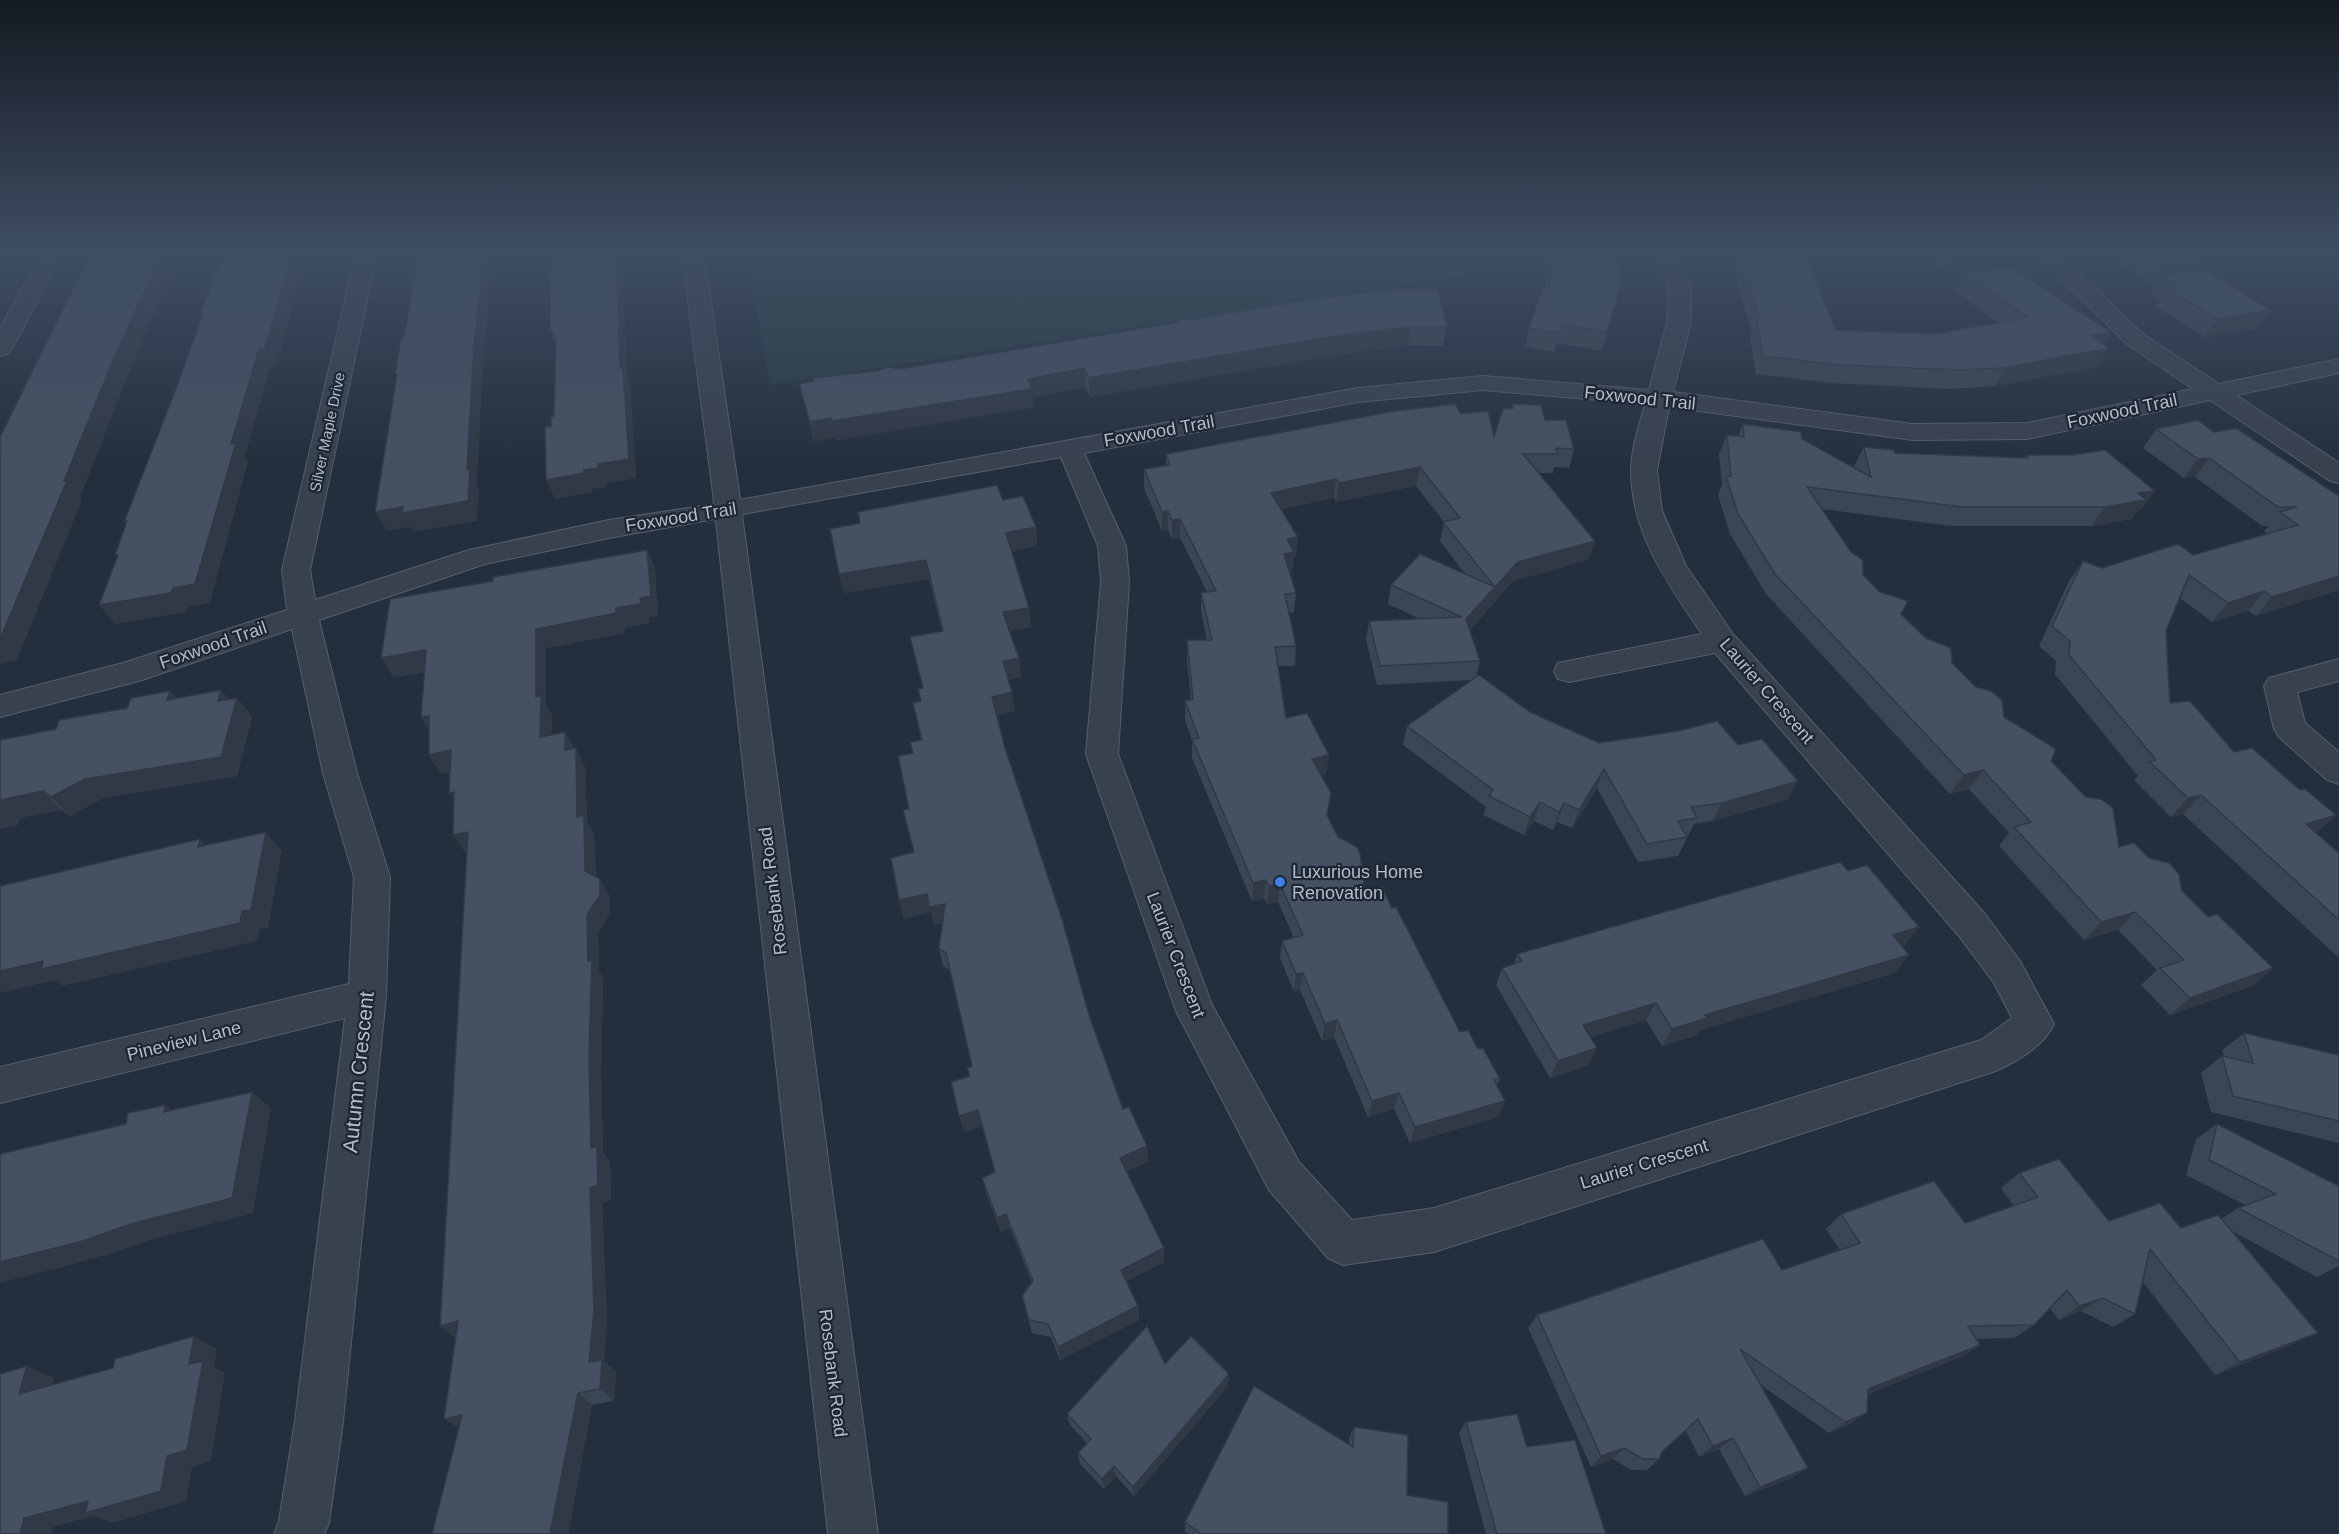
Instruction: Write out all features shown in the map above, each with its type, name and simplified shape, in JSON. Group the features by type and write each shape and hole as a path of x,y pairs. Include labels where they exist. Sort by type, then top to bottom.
{"street":[{"path":"0,349 15,321"},
{"name":"Silver Maple Drive","path":"302,615 296,570 351,321"},
{"name":"Rosebank Road","path":"702,321 728,510 853,1534"},
{"name":"Laurier Crescent","path":"1069,448 1112,546 1115,582 1102,754 1195,1011 1284,1176 1343,1244 1434,1230 1993,1054 2035,1024 2007,972 1972,925 1722,641 1672,568 1648,511 1644,470 1649,435 1661,398 1679,321"},
{"path":"2116,321 2135,339 2339,475"},
{"name":"Foxwood Trail","path":"0,706 128,673 479,556 609,529 728,510 1358,395 1483,383 1661,398 1913,432 2027,431 2339,366"},
{"name":"Autumn Crescent","path":"299,1534 304,1523 319,1421 367,996 372,877 340,773 311,642 302,615"},
{"path":"1569,670 1722,641"},
{"path":"2339,670 2280,686 2290,729 2339,771"},
{"name":"Pineview Lane","path":"0,1085 367,996"}],"green space":[{"path":"759,321 1177,321 770,385"}],"building":[{"path":"57,321 131,321 64,481 67,481 0,639 0,437"},
{"path":"201,321 273,321 265,348 259,349 231,444 236,443 195,584 173,588 171,593 99,605 118,555 115,555 127,521 124,522"},
{"path":"407,321 477,321 467,470 470,470 468,501 402,513 403,507 375,512 397,374 395,374 401,339 404,338"},
{"path":"550,321 618,321 620,368 623,368 629,459 598,464 599,468 584,470 584,473 546,480 545,427 551,426 551,417 554,416 556,337 550,329"},
{"path":"1179,321 1445,321 1447,327 1410,327 1343,335 1089,378 1084,368 1028,379 1032,389 832,421 831,418 810,422 799,384 814,381 813,378 877,371 888,367 900,369"},
{"path":"1531,321 1610,321 1607,332 1561,324 1559,333 1529,328"},
{"path":"1757,321 1832,321 1836,330 1936,334 2009,321 2093,321 2111,332 2091,336 2109,348 2005,368 1959,370 1840,365 1763,356"},
{"path":"1455,404 1461,414 1488,411 1494,436 1503,409 1513,408 1512,404 1541,405 1545,420 1566,420 1574,449 1556,448 1558,454 1523,454 1595,541 1518,562 1495,587 1443,522 1460,518 1420,467 1339,483 1336,479 1271,493 1298,537 1287,539 1294,552 1284,554 1296,593 1285,594 1296,646 1275,647 1286,718 1307,713 1329,755 1312,759 1331,793 1327,815 1338,837 1357,847 1360,853 1365,891 1382,887 1392,908 1396,907 1460,1032 1468,1030 1478,1049 1483,1048 1500,1079 1494,1080 1505,1101 1415,1127 1399,1093 1372,1101 1337,1020 1325,1024 1303,973 1296,974 1282,941 1303,935 1280,884 1269,886 1266,880 1253,883 1192,739 1199,738 1185,701 1193,699 1187,640 1212,640 1201,593 1216,591 1180,519 1172,520 1168,511 1162,512 1144,469 1170,465 1166,454 1395,411"},
{"path":"2198,420 2214,432 2236,428 2339,496 2339,576 2272,597 2264,591 2228,603 2189,575 2166,631 2170,703 2190,701 2234,752 2252,748 2300,790 2305,789 2336,815 2306,824 2339,853 2339,920 2201,795 2188,798 2150,762 2156,760 2069,655 2070,641 2052,626 2083,561 2102,568 2178,544 2193,555 2298,525 2280,512 2297,507 2278,507 2209,458 2198,459 2156,429"},
{"path":"1743,424 1801,432 1802,439 1871,477 1864,447 1894,450 1895,453 2028,458 2026,455 2072,455 2105,450 2155,491 2138,493 2146,500 2105,507 1962,507 1807,487 1851,552 1863,560 1863,575 1880,592 1908,601 1901,614 1926,638 1951,648 1952,663 1976,687 1991,691 2002,700 2004,717 2056,749 2051,761 2086,797 2101,799 2113,808 2119,847 2134,843 2149,858 2169,863 2179,874 2182,891 2208,917 2217,914 2273,968 2190,998 2160,968 2184,960 2135,912 2101,922 2014,827 2031,822 1983,770 1964,775 1775,574 1738,514 1726,476 1731,476 1727,435 1744,437"},
{"path":"997,485 1003,500 1023,496 1036,527 1006,533 1029,608 1003,612 1019,658 1003,661 1012,692 992,697 1005,748 1062,919 1090,1018 1123,1109 1129,1107 1147,1146 1120,1158 1164,1248 1121,1270 1138,1306 1058,1347 1048,1324 1029,1320 1022,1296 1033,1281 1006,1214 997,1218 982,1178 995,1172 978,1110 959,1116 951,1082 970,1076 967,1068 972,1066 946,953 939,948 945,904 929,907 927,894 899,900 891,858 914,852 903,810 909,809 898,756 913,753 910,742 922,740 913,703 921,701 918,689 923,688 910,637 943,631 926,560 839,574 830,529 860,523 858,512"},
{"path":"647,550 651,596 640,598 641,604 616,608 616,613 536,629 536,697 541,696 540,737 565,732 565,750 576,748 577,817 584,815 585,871 600,879 600,895 587,915 588,961 592,960 589,1056 591,1148 597,1146 598,1185 590,1188 594,1311 589,1362 602,1360 600,1389 578,1393 550,1534 432,1534 462,1415 444,1419 458,1321 440,1326 468,832 453,835 454,792 449,793 451,750 429,755 429,716 421,717 426,650 381,658 390,599 493,581 493,577"},
{"path":"1420,554 1495,587 1466,619 1480,661 1380,666 1369,621 1462,617 1391,585"},
{"path":"1479,675 1530,712 1599,743 1678,731 1717,721 1738,745 1762,739 1798,781 1722,803 1691,807 1697,818 1678,821 1687,837 1647,844 1604,769 1579,810 1564,803 1559,812 1540,802 1530,817 1489,796 1493,790 1407,726"},
{"path":"221,690 218,701 237,698 221,757 85,779 51,797 43,791 0,800 0,740 56,729 59,720 127,708 131,698 170,691 167,700"},
{"path":"266,832 251,910 242,911 240,923 41,969 43,961 0,971 0,886 200,839 198,847"},
{"path":"1840,862 1848,871 1867,865 1919,927 1893,935 1909,955 1705,1015 1707,1018 1672,1029 1656,1003 1583,1025 1597,1048 1558,1061 1502,968 1522,961 1517,954"},
{"path":"2244,1033 2339,1055 2339,1121 2233,1096 2222,1056 2253,1063"},
{"path":"252,1092 232,1198 131,1224 83,1241 0,1262 0,1154 126,1124 128,1113 165,1105 164,1112"},
{"path":"2217,1124 2339,1186 2339,1261 2238,1208 2276,1194 2209,1160"},
{"path":"2059,1159 2109,1221 2160,1203 2181,1228 2218,1215 2318,1333 2240,1362 2150,1249 2135,1314 2103,1298 2079,1306 2067,1290 2034,1325 1968,1326 1980,1345 1868,1389 1867,1413 1845,1422 1740,1349 1808,1468 1760,1487 1733,1438 1713,1446 1698,1419 1662,1452 1659,1459 1643,1459 1624,1448 1601,1456 1537,1315 1763,1239 1782,1270 1860,1243 1841,1214 1934,1181 1965,1223 2038,1197 2019,1173"},
{"path":"1147,1326 1165,1364 1191,1336 1229,1374 1133,1487 1114,1466 1102,1479 1078,1453 1091,1439 1067,1414"},
{"path":"194,1336 189,1364 203,1361 187,1450 167,1456 161,1491 85,1513 88,1501 24,1518 20,1534 0,1534 0,1374 27,1366 19,1394 113,1368 115,1359"},
{"path":"1254,1386 1353,1447 1354,1427 1408,1435 1407,1495 1448,1502 1448,1534 1202,1534 1185,1522"},
{"path":"1517,1414 1527,1447 1575,1440 1606,1534 1497,1534 1466,1422"}],"place":[{"name":"Luxurious Home Renovation","path":"1280,882"}]}
